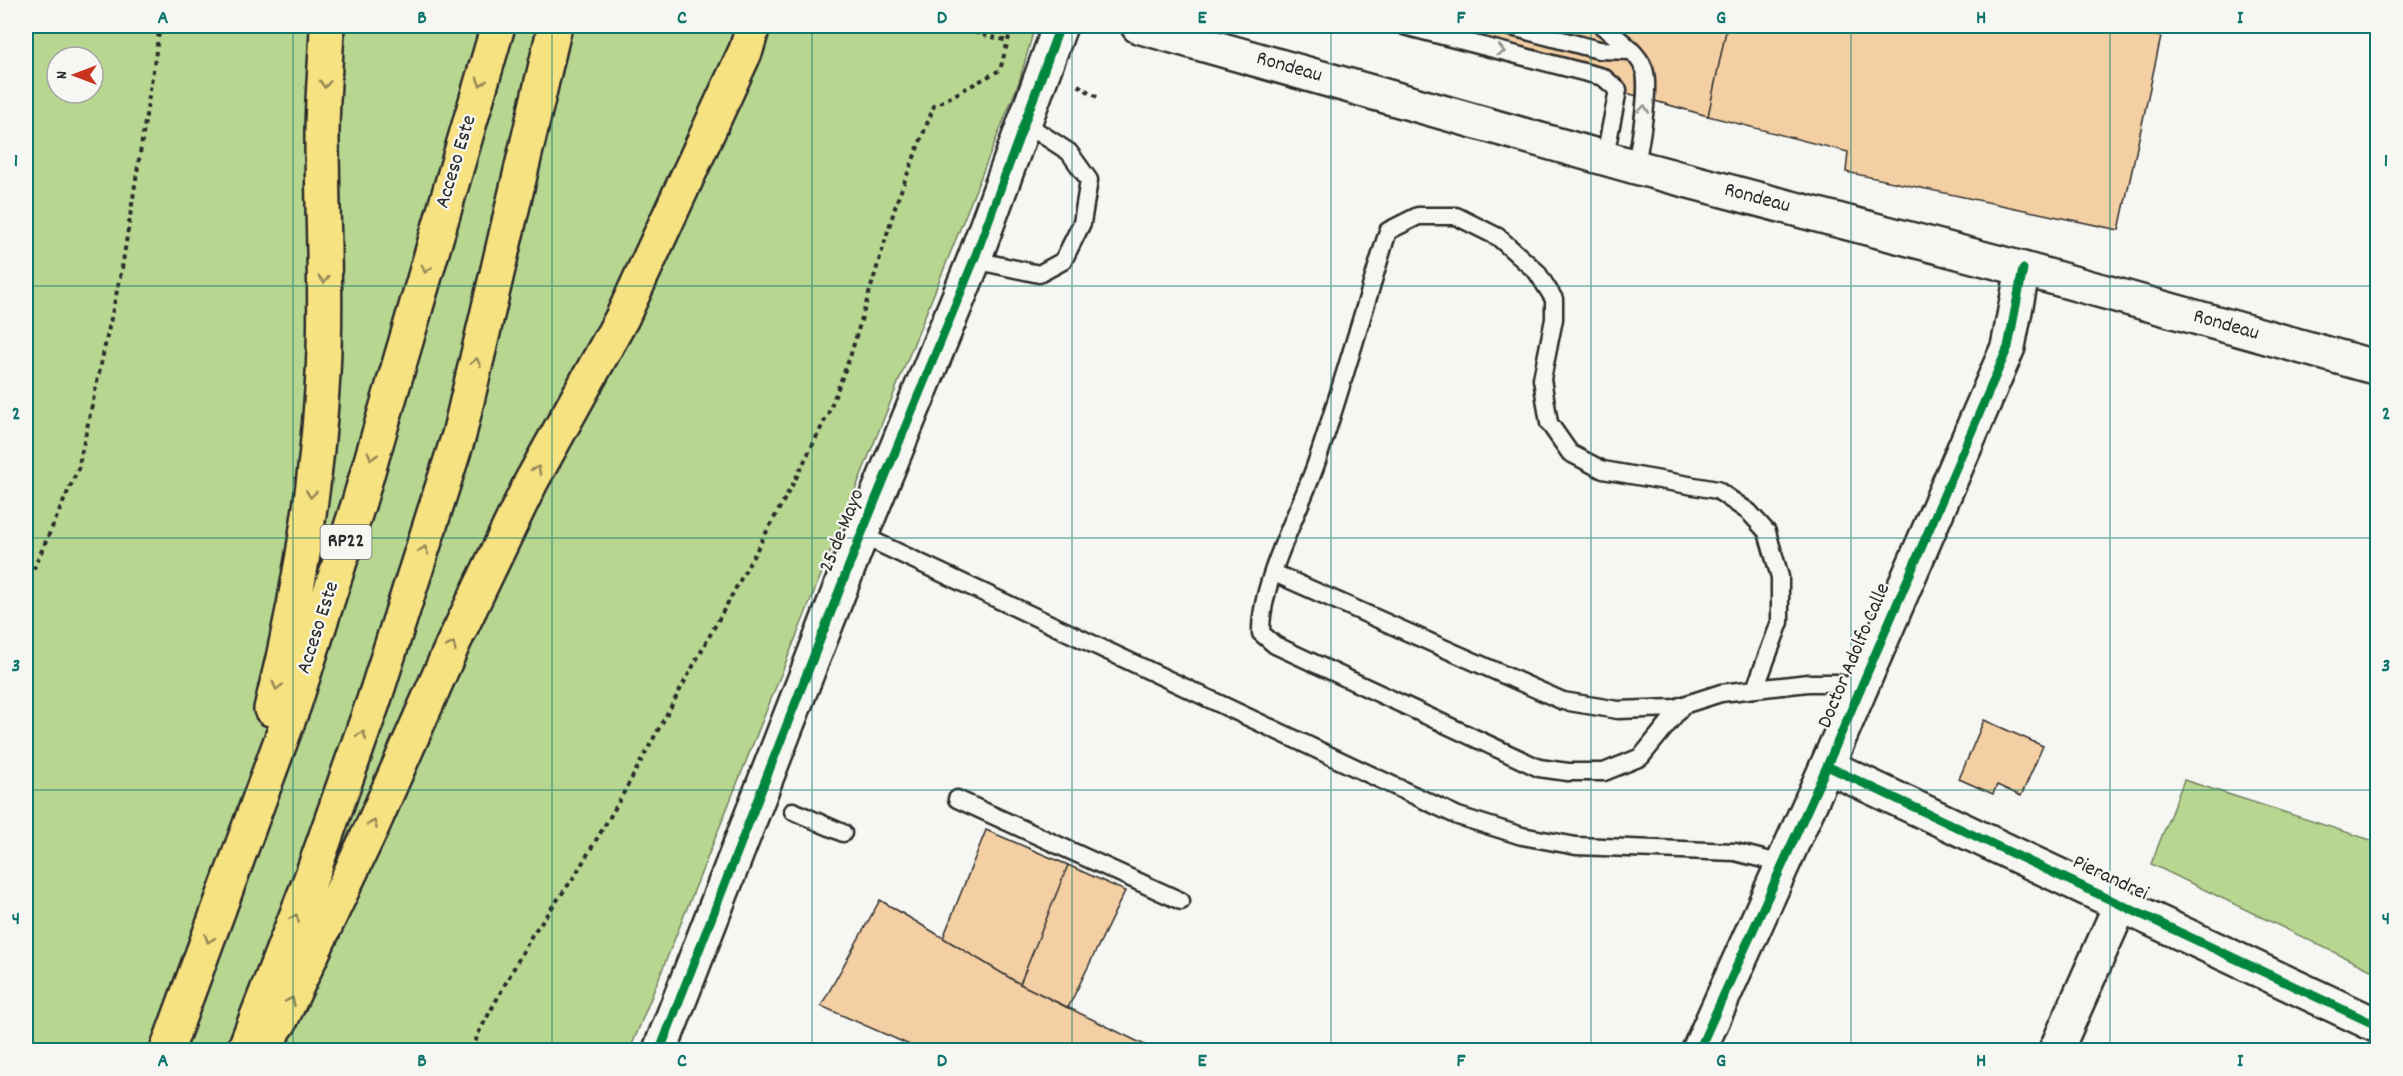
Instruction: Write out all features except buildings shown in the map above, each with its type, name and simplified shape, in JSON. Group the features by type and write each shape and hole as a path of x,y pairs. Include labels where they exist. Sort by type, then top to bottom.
{"highway":[{"path":"224,900 284,658 305,547 322,390 325,318 322,133 327,26"},
{"name":"Acceso Este","path":"167,1050 294,705 359,502 498,26"},
{"path":"243,1050 311,878 374,700 459,435 555,26"},
{"path":"260,1050 280,1022 372,827 453,644 531,482 622,318 746,50 753,26"}],"street":[{"name":"25 de Mayo","path":"660,1050 861,535 974,260 1060,26"},
{"name":"Rondeau","path":"1138,26 1605,156 1636,167 2023,269 2378,368"},
{"name":"Doctor Adolfo Calle","path":"1699,1050 1827,766 2008,347 2023,269"},
{"name":"Pierandrei","path":"1827,766 2378,1026"},
{"path":"2056,1050 2121,904"}],"lane":[{"path":"1404,26 1603,77 1618,90 1605,156"},
{"path":"1508,26 1599,50 1630,51"},
{"path":"1602,26 1630,51 1644,69 1645,98 1636,167"},
{"path":"974,260 1040,274 1063,261 1082,223 1089,180 1068,152 1023,122"},
{"path":"1683,705 1641,757 1604,772 1568,772 1539,768 1275,645 1261,633 1261,614 1274,573 1316,464 1388,231 1418,216 1456,216 1498,237 1537,272 1554,299 1554,319 1542,379 1549,423 1570,453 1603,470 1674,480 1718,490 1749,512 1767,532 1780,577 1780,622 1755,689"},
{"path":"861,535 1458,816 1522,836 1576,846 1735,852 1783,864"},
{"path":"1274,573 1563,701 1618,710 1683,705 1721,693 1808,683 1838,683 1860,690"},
{"path":"957,799 1181,901"},
{"path":"793,811 843,833"}],"path":[{"path":"26,586 78,469 122,268 160,26"},
{"path":"472,1050 479,1032 526,944 574,877 617,805 819,433 850,357 897,201 934,106 1000,70 1010,33"}],"green space":[{"path":"26,26 1035,26 1019,82 630,1050 26,1050"},
{"path":"2184,780 2377,842 2377,973 2151,864"}],"cycle path":[{"path":"660,1050 861,535 974,260 1060,26"},
{"path":"1699,1050 1827,766 2008,347 2023,269"},
{"path":"1827,766 2378,1026"}]}
